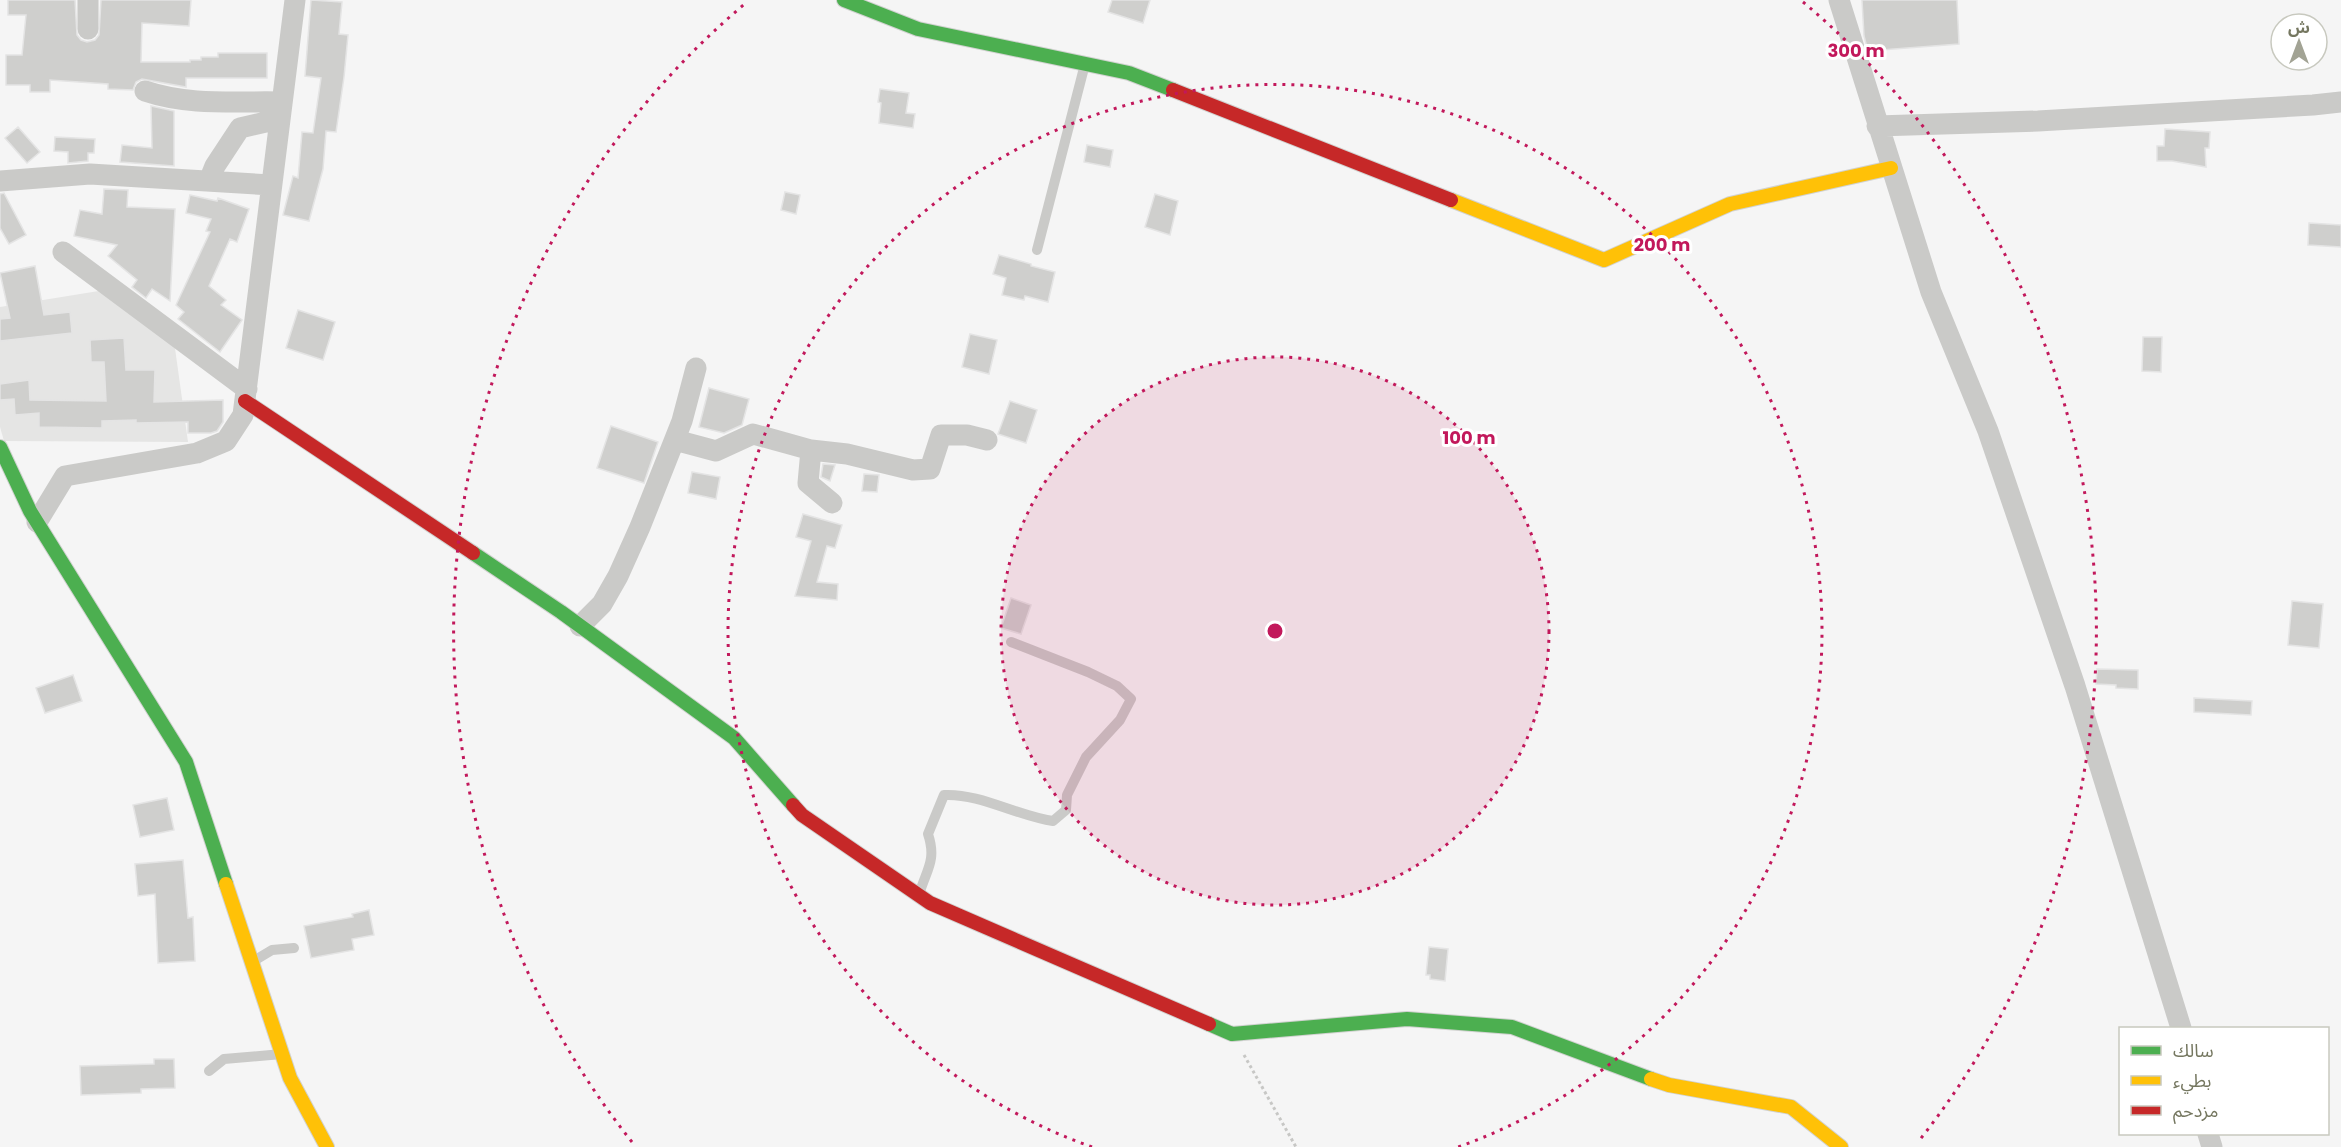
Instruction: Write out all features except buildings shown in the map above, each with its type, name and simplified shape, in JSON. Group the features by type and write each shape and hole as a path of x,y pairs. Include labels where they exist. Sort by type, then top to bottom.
{"street":[{"path":"88,0 88,29"},
{"path":"37,522 64,476 197,453 226,441 243,415 295,0"},
{"path":"844,0 918,29 1130,73 1604,260 1730,204 1891,168"},
{"path":"1839,0 1931,292 1988,431 2075,686 2180,1027"},
{"path":"145,91 165,98 280,110"},
{"path":"1877,126 2062,119 2341,102"},
{"path":"209,181 214,166 240,128 280,110"},
{"path":"0,181 90,174 271,185"},
{"path":"63,252 246,395 580,626 734,738 802,815 930,903 1232,1034 1407,1019 1512,1027 1669,1085 1791,1107 1841,1147"},
{"path":"580,626 602,604 618,576 675,440 696,368"},
{"path":"675,440 716,451 753,434 811,450 847,454 913,470 930,469 941,435 967,435 987,440"},
{"path":"0,447 37,522 186,762 290,1078 327,1147"},
{"path":"811,450 808,483 832,503"}],"lane":[{"path":"1037,250 1085,64"},
{"path":"919,895 931,865 933,850 928,834 944,795 959,795 1033,819 1053,821 1066,810 1067,795 1086,757 1120,720 1131,699 1117,686 1089,672 1011,642"},
{"path":"252,962 272,950 294,948"},
{"path":"209,1071 224,1059 282,1054"}],"path":[{"path":"1232,1034 1296,1147"}],"shaded area":[{"path":"111,289 174,341 188,442 4,441 0,427 0,307"}],"traffic: fast":[{"path":"844,0 918,29 1129,73 1173,90"},
{"path":"0,447 30,511 186,762 226,884"},
{"path":"473,553 561,612 734,738 793,805"},
{"path":"1209,1024 1232,1034 1407,1019 1512,1027 1651,1079"}],"traffic: slow":[{"path":"1451,200 1604,260 1730,204 1891,168"},
{"path":"226,884 290,1078 327,1147"},
{"path":"1651,1079 1669,1085 1791,1107 1841,1147"}],"traffic: jam":[{"path":"1173,90 1451,200"},
{"path":"245,401 473,553"},
{"path":"793,805 802,815 930,903 1209,1024"}]}
